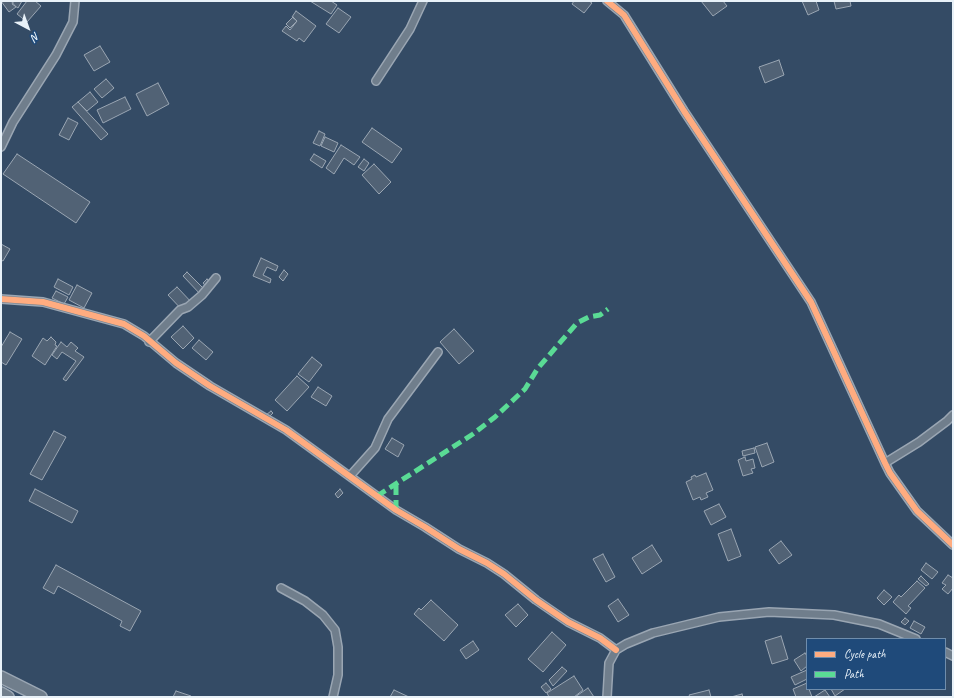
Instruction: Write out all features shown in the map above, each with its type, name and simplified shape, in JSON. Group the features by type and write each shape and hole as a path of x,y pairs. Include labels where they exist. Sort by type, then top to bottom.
{"highway":[{"path":"1,677 41,697"},
{"path":"1,693 8,697"}],"street":[{"path":"1,147 13,122 56,55 73,22 75,1"},
{"path":"376,81 410,29 423,1"},
{"path":"607,1 624,15 684,111 812,302 885,463 918,511 953,545"},
{"path":"149,341 180,310 188,307 202,295 216,278"},
{"path":"1,299 43,302 124,324 144,336 176,363 210,386 286,430 396,510 459,549 487,563 568,622 600,638 616,650"},
{"path":"350,476 375,448 388,419 438,352"},
{"path":"885,463 919,442 953,415"},
{"path":"281,588 306,601 323,615 335,630 338,647 338,675 333,697"},
{"path":"607,697 609,663 616,650 626,644 653,633 719,617 769,612 834,615 879,624 914,638"}],"building":[{"path":"1,1 11,1 16,7 9,12"},
{"path":"14,1 22,1 18,8 12,4"},
{"path":"27,1 35,1 41,6 27,22 17,14"},
{"path":"310,1 331,1 337,5 331,14"},
{"path":"574,1 589,1 592,3 584,13 572,4"},
{"path":"701,1 723,1 727,6 713,16"},
{"path":"802,1 816,1 819,10 808,15"},
{"path":"834,1 850,1 851,6 836,9"},
{"path":"338,8 351,17 339,33 326,24"},
{"path":"296,11 316,26 304,42 299,38 297,41 282,31 286,26 290,30 297,21 292,17"},
{"path":"293,17 297,21 290,28 286,24"},
{"path":"100,46 110,62 94,71 84,55"},
{"path":"779,60 784,75 765,83 759,67"},
{"path":"106,79 114,88 102,98 94,89"},
{"path":"158,83 169,104 147,116 136,94"},
{"path":"90,92 98,102 87,111 78,102"},
{"path":"125,97 131,109 103,123 97,110"},
{"path":"78,102 108,134 101,140 72,107"},
{"path":"68,118 78,123 69,140 59,135"},
{"path":"372,128 402,149 392,163 362,142"},
{"path":"319,131 325,134 320,146 313,143"},
{"path":"325,137 338,143 334,152 321,146"},
{"path":"341,145 360,157 354,165 344,158 334,174 326,168"},
{"path":"17,154 90,202 76,223 3,174"},
{"path":"314,154 326,161 322,168 310,160"},
{"path":"364,159 369,163 364,171 358,167"},
{"path":"374,164 391,182 379,194 362,175"},
{"path":"1,244 10,249 3,261 1,260"},
{"path":"261,258 278,266 276,271 267,267 263,275 271,279 270,283 253,276"},
{"path":"284,270 288,274 283,281 279,277"},
{"path":"187,272 206,291 202,296 183,276"},
{"path":"58,279 73,287 69,295 54,287"},
{"path":"207,279 213,286 209,290 203,283"},
{"path":"77,285 92,293 84,308 69,300"},
{"path":"177,287 194,305 185,313 168,295"},
{"path":"56,291 68,297 64,304 52,298"},
{"path":"183,326 194,338 183,349 171,337"},
{"path":"454,329 474,351 459,364 440,342"},
{"path":"10,332 22,339 6,365 1,362 1,347"},
{"path":"51,337 56,342 55,345 57,346 45,365 32,356 43,338 47,341"},
{"path":"199,340 213,352 206,360 192,348"},
{"path":"61,342 67,347 71,342 78,348 75,351 84,357 66,381 63,379 76,361 62,352 57,359 52,355"},
{"path":"312,357 322,365 309,382 298,374"},
{"path":"297,376 309,387 287,411 275,400"},
{"path":"318,387 332,396 326,406 311,397"},
{"path":"271,411 273,413 268,418 266,415"},
{"path":"54,431 66,437 42,480 30,474"},
{"path":"392,438 404,445 398,457 385,449"},
{"path":"767,443 774,462 762,467 755,447"},
{"path":"754,448 755,453 743,456 742,451"},
{"path":"745,457 746,461 753,459 755,468 751,469 753,473 743,476 738,460"},
{"path":"706,473 713,490 706,493 708,497 701,500 700,497 693,500 686,482 692,479 691,477 695,475 696,477"},
{"path":"35,489 78,511 72,523 29,501"},
{"path":"340,489 343,493 338,498 335,494"},
{"path":"719,504 726,517 711,525 704,511"},
{"path":"731,529 741,556 728,561 718,534"},
{"path":"781,541 792,555 779,564 769,550"},
{"path":"652,545 662,561 642,574 632,558"},
{"path":"603,554 615,577 606,582 593,559"},
{"path":"926,563 938,572 932,579 921,570"},
{"path":"56,565 141,611 130,631 120,626 122,621 58,586 54,594 43,588"},
{"path":"948,575 953,578 953,588 948,594 942,589 946,585 942,583"},
{"path":"921,576 929,584 926,586 918,579"},
{"path":"917,581 925,588 908,606 911,608 906,614 893,602 899,595 901,597"},
{"path":"884,590 892,597 884,605 877,598"},
{"path":"618,599 629,615 618,622 608,606"},
{"path":"431,600 458,625 444,641 414,614 419,608 421,610"},
{"path":"518,604 528,615 516,627 505,615"},
{"path":"905,618 909,621 905,625 901,622"},
{"path":"914,621 925,627 921,634 910,628"},
{"path":"552,632 566,645 543,672 528,659"},
{"path":"781,636 788,659 772,664 765,641"},
{"path":"473,641 479,650 466,659 460,650"},
{"path":"805,653 806,667 801,671 794,660"},
{"path":"562,667 567,671 553,686 549,680"},
{"path":"806,670 806,680 795,685 791,677"},
{"path":"574,676 583,690 574,697 549,697 547,693"},
{"path":"546,683 551,689 546,693 541,687"},
{"path":"806,683 806,690 809,690 812,697 796,697 793,689"},
{"path":"588,688 594,697 575,697"},
{"path":"394,690 409,697 390,697"},
{"path":"709,690 711,697 690,697 689,695"},
{"path":"825,690 830,697 814,697"},
{"path":"832,690 844,690 835,696"},
{"path":"176,691 191,696 173,697"},
{"path":"742,694 743,697 731,697"}],"marked path":[{"path":"377,496 473,434 495,417 525,389 538,368 577,323 589,317 600,315 608,309"},
{"path":"396,485 396,510"}],"cycle path":[{"path":"607,1 624,15 684,111 811,302 890,473 917,511 953,545"},
{"path":"1,299 43,302 124,324 144,336 176,363 210,386 286,430 396,510 459,549 487,563 568,622 600,638 616,650"}]}
